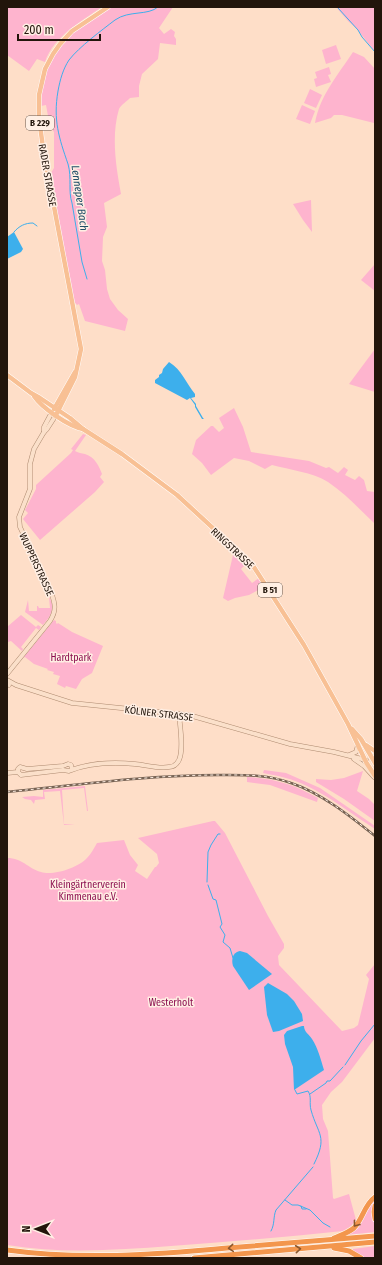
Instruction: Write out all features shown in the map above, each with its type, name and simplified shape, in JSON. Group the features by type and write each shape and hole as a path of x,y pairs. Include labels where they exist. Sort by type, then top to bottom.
{"highway":[{"path":"327,1240 352,1229 358,1223 368,1203 375,1197"},
{"path":"375,1206 375,1219"},
{"path":"7,1250 53,1255 126,1255 172,1253 375,1236"},
{"path":"194,1258 375,1242"},
{"path":"325,1247 349,1251 361,1258"}],"main road":[{"name":"RADER STRASSE","path":"55,411 75,377 80,355 80,345 44,154 39,119 39,95 45,69 60,44 72,31 108,7"},
{"name":"RINGSTRASSE","path":"7,375 33,394 37,400 55,411 76,428 83,429 122,454 177,495 245,557 257,571 304,645 349,726 374,760"},
{"name":"RINGSTRASSE","path":"361,744 365,758 375,777"},
{"path":"361,744 375,751"},
{"name":"KÖLNER STRASSE","path":"365,758 374,760"}],"street":[{"name":"RADER STRASSE","path":"30,464 29,457 43,433 44,427 55,411"},
{"name":"WUPPERSTRASSE","path":"7,674 50,621 54,615 56,607 51,592 19,522 20,514 30,489 30,464"},
{"name":"KÖLNER STRASSE","path":"7,680 16,685 72,703 196,717 290,744 365,758"},
{"name":"KÖLNER STRASSE","path":"8,685 16,685"},
{"path":"7,772 18,771 21,767 27,770 63,766 68,764 72,768 119,763 169,768 176,765 179,760 179,714"},
{"path":"348,755 356,752 361,744"},
{"path":"348,755 364,766 375,777"}],"green space":[{"path":"7,7 102,7 61,37 49,53 45,62 37,59 29,71 7,55"},
{"path":"110,7 173,7 159,28 164,34 171,29 175,32 174,36 176,39 176,45 160,43 158,59 142,74 139,86 139,97 130,98 119,109 115,130 115,152 121,194 104,203 107,227 103,237 102,261 110,299 118,310 128,319 125,331 85,321 79,304 77,305 73,300 49,176 54,168 54,132 50,127 46,105 41,106 43,85 49,65 60,47 74,32"},
{"path":"336,7 375,7 375,52 357,29"},
{"path":"336,45 341,59 326,64 322,50"},
{"path":"353,52 364,57 375,69 375,122 342,115 334,115 331,118 315,123 317,113 325,94"},
{"path":"329,67 331,74 328,75 331,82 316,87 314,79 317,78 315,72"},
{"path":"310,89 322,95 316,108 304,103"},
{"path":"302,105 315,111 310,124 296,119"},
{"path":"311,200 312,232 293,204"},
{"path":"375,264 375,291 361,280"},
{"path":"375,349 375,392 349,384"},
{"path":"234,408 243,427 251,452 309,461 326,468 329,467 338,473 344,467 348,470 345,475 355,480 359,476 364,480 367,491 375,492 375,524 335,487 322,479 308,474 272,465 265,469 249,461 234,458 211,475 202,463 192,454 196,440 211,426 219,432 224,428 219,418"},
{"path":"83,434 86,435 75,451 88,455 94,460 102,474 100,477 104,482 95,492 40,540 23,519 28,513 25,510 36,489 36,485 71,453 73,450 71,449"},
{"path":"238,554 248,562 241,569 252,583 259,578 264,587 249,595 228,601 223,598 233,555"},
{"path":"49,597 52,605 52,612 43,625 25,612 28,600 29,611 37,611 37,606 39,608 50,608"},
{"path":"21,615 36,627 38,625 41,627 39,630 36,628 21,647 23,649 22,651 11,641 8,642 7,638 7,627"},
{"name":"Hardtpark","path":"54,620 57,624 58,623 72,632 103,646 92,673 82,679 76,689 66,686 65,688 57,684 60,676 53,674 54,672 47,670 48,669 34,664 25,657 23,658"},
{"path":"264,770 286,773 320,788 375,826 375,829 316,790 291,780 263,773"},
{"path":"363,771 357,791 375,805 375,821 344,799 316,782 316,779 331,780 344,778"},
{"path":"247,777 266,779 293,786 318,798 317,802 270,785 247,782"},
{"path":"85,786 88,811 84,788 62,790 64,824 75,825 64,825 60,791 44,792 45,799 35,800 34,804 31,800 22,797 43,797 43,790"},
{"path":"215,821 225,833 284,944 284,948 278,956 279,965 342,1031 354,1028 358,1025 369,979 366,975 375,964 375,1038 342,1082 331,1092 322,1105 323,1119 328,1131 333,1198 334,1199 349,1194 356,1220 351,1226 343,1231 109,1250 48,1250 7,1245 7,858 21,861 41,872 52,873 72,868 83,862 90,855 97,843 124,840 130,855 138,865 135,871 147,879 159,863 157,854 138,838"},
{"path":"375,1199 372,1214 375,1232 346,1235 349,1233 368,1205"},
{"path":"375,1246 375,1258 363,1258 353,1251 353,1249"}],"water":[{"path":"14,232 23,249 21,252 7,259 7,237"},
{"path":"169,362 181,373 195,394 195,397 191,398 204,419 202,419 190,398 187,400 155,383 155,380 159,377"},
{"path":"240,951 247,953 272,974 249,990 233,966 233,956"},
{"path":"268,983 287,994 294,1001 302,1014 303,1021 273,1032 267,1015 264,987"},
{"path":"304,1026 316,1046 324,1070 294,1090 293,1067 285,1044 284,1035 287,1031"}],"waterway":[{"name":"Lenneper Bach","path":"87,279 82,262 70,194 70,174 58,129 56,111 58,91 63,71 73,55 115,20 126,15 154,10 158,7"},
{"path":"338,8 375,52"},
{"path":"14,232 25,224 33,223 37,226"},
{"path":"207,882 208,852 218,834 220,834"},
{"path":"208,885 213,899 216,900 222,924 220,927 225,935 223,942 230,948 233,958"},
{"path":"345,1065 361,1041 375,1024"},
{"path":"310,1094 327,1081 330,1081 343,1067"},
{"path":"295,1090 297,1094 308,1091 310,1096 311,1110 321,1141 318,1155 314,1164"},
{"path":"271,1231 276,1210 313,1167"},
{"path":"285,1200 292,1205 298,1205 310,1210 323,1223 330,1227"},
{"path":"301,1206 302,1209 306,1209"}],"railway":[{"path":"7,792 113,781 192,775 246,775 273,778 302,787 324,799 375,836"}],"park label":[{"name":"Kleingärtnerverein Kimmenau e.V.","path":"88,890"},
{"name":"Westerholt","path":"171,1002"}]}
